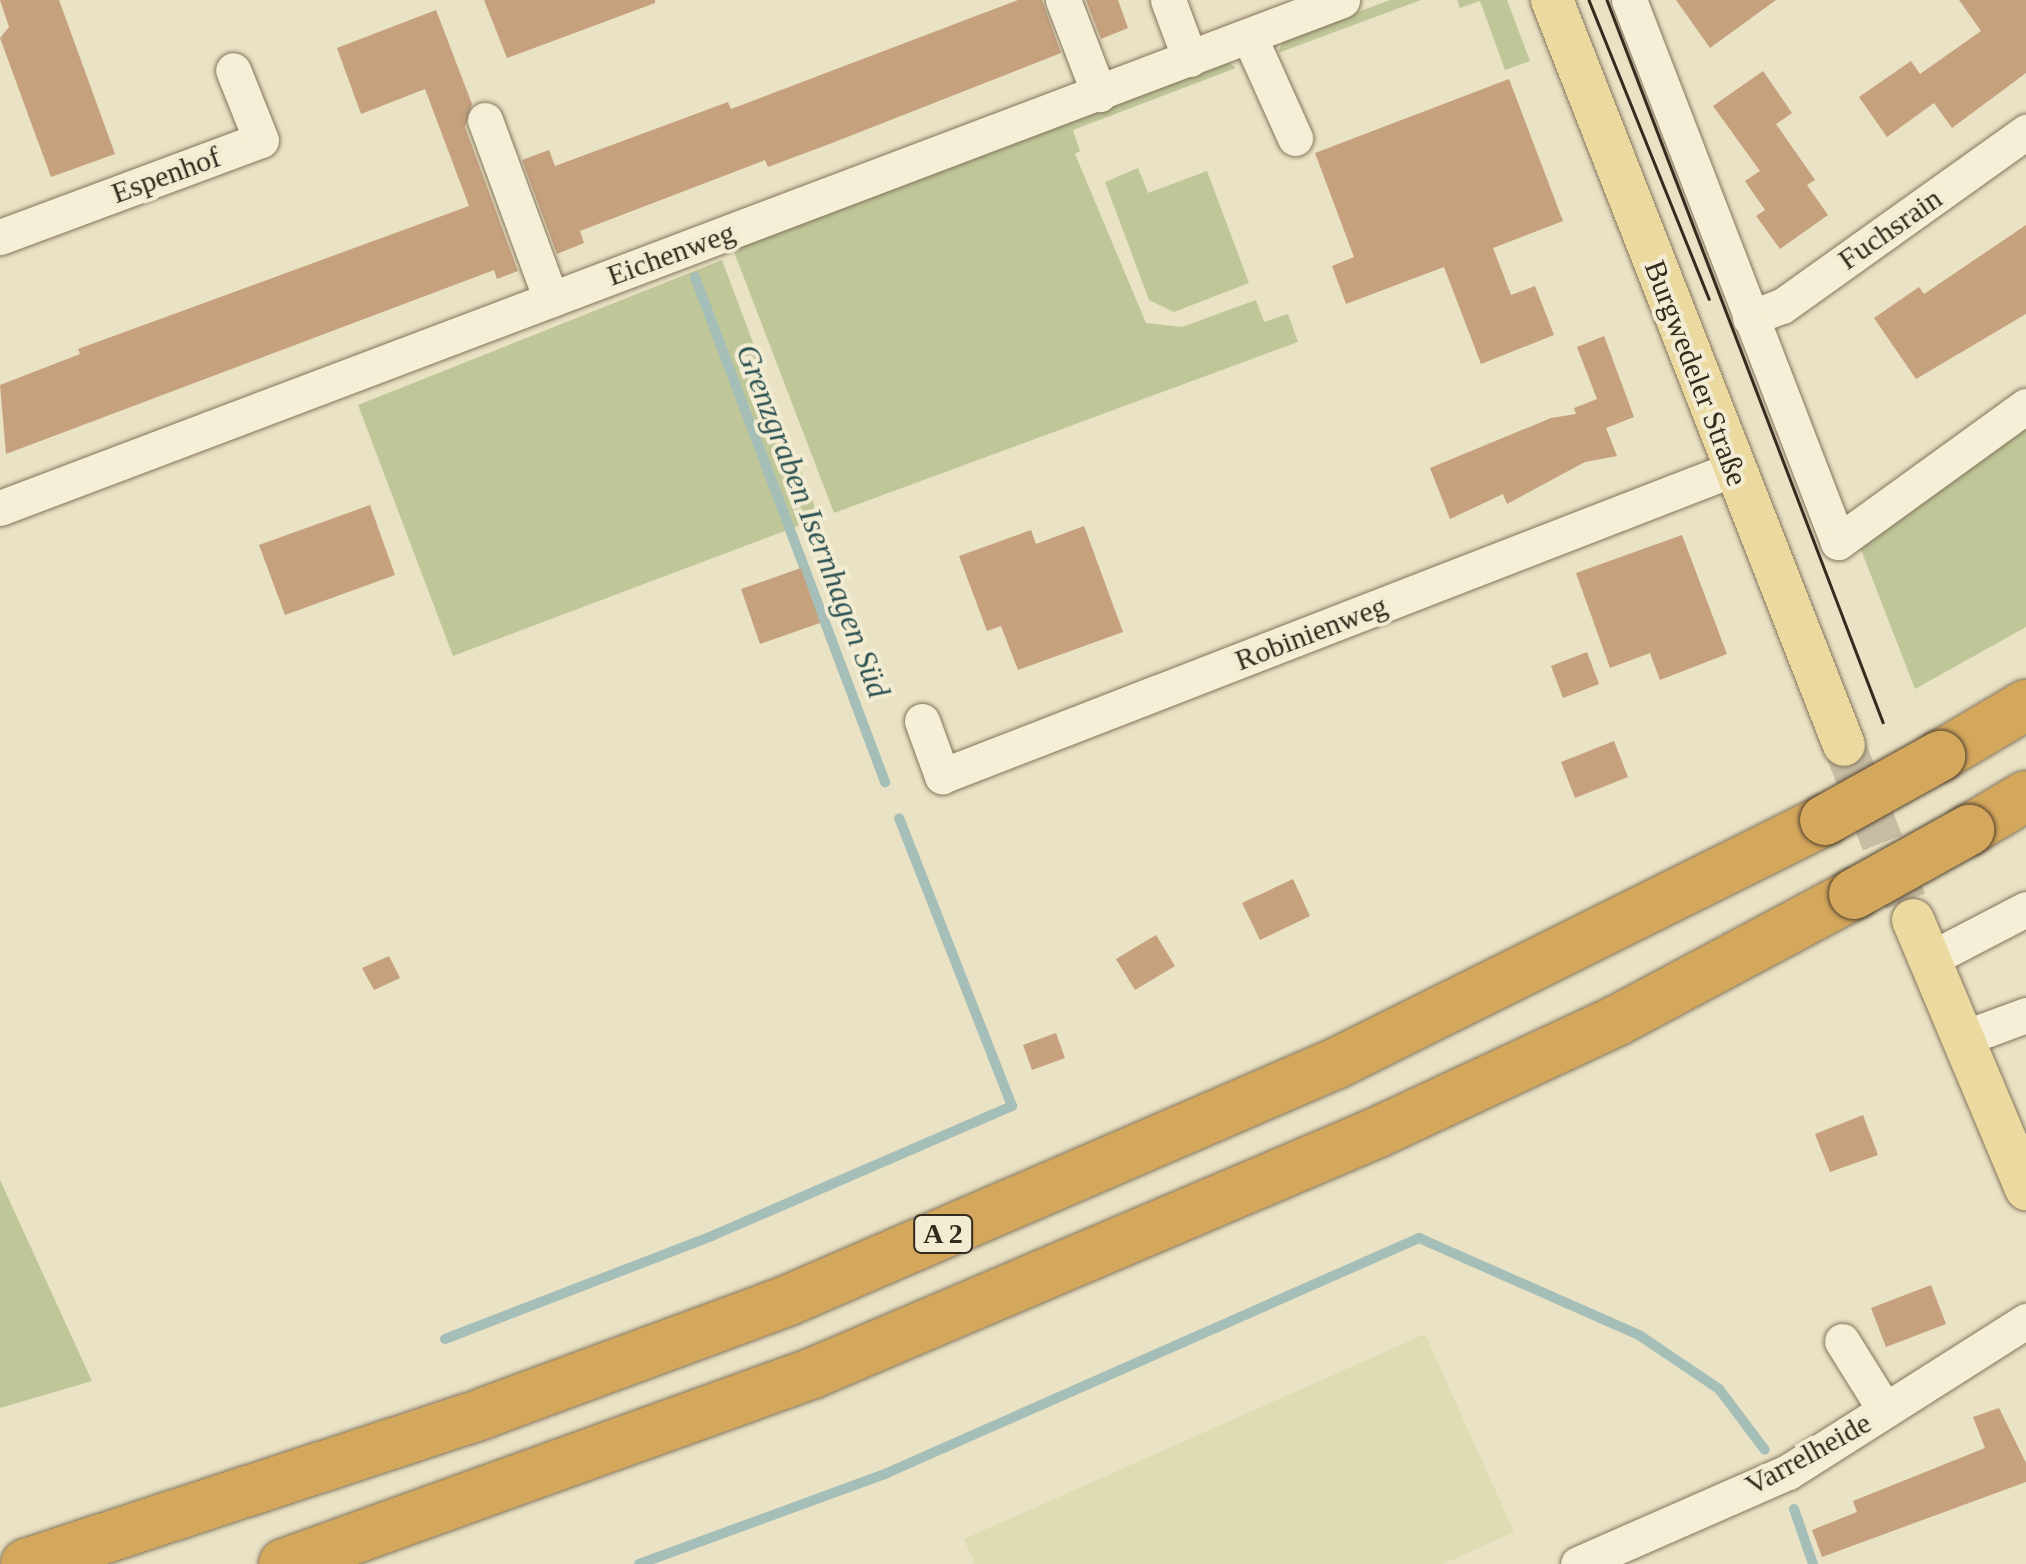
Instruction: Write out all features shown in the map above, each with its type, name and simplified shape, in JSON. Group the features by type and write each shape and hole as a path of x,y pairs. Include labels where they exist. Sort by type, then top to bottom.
{"highway":[{"name":"A 2","path":"26,1564 484,1413 789,1300 1337,1063 1825,820 2026,705"},
{"name":"A 2","path":"284,1564 813,1372 1376,1133 1618,1020 1854,894 2026,796"}],"main road":[{"name":"Burgwedeler Straße","path":"1552,0 1844,745"},
{"path":"1913,920 2026,1189"}],"street":[{"path":"1063,0 1098,94"},
{"path":"1168,0 1190,59"},
{"name":"Eichenweg","path":"0,508 1342,0"},
{"path":"1629,0 1838,542 2026,406"},
{"path":"1248,36 1296,138"},
{"name":"Espenhof","path":"0,237 261,140 234,70"},
{"path":"485,120 552,299"},
{"name":"Fuchsrain","path":"1750,318 1782,306 2026,132"},
{"name":"Robinienweg","path":"922,722 942,776 1733,469"},
{"path":"1928,960 2026,909"},
{"path":"1961,1039 2026,1015"},
{"name":"Varrelheide","path":"1578,1564 1788,1472 2026,1322"},
{"path":"1842,1341 1885,1410"}],"shaded area":[{"path":"1425,1334 1514,1532 1443,1564 975,1564 964,1539"}],"green space":[{"path":"1390,0 1421,0 1278,53 1283,40"},
{"path":"1457,0 1507,0 1530,61 1505,70 1480,1 1460,8"},
{"path":"1227,61 1236,68 1073,130 1080,151 1075,154 1146,323 1182,327 1256,300 1264,322 1288,314 1298,342 834,513 733,249"},
{"path":"1138,168 1148,193 1207,171 1249,283 1174,312 1149,300 1105,182"},
{"path":"722,260 819,518 453,656 358,405"},
{"path":"2026,388 2026,627 1915,689 1848,516"},
{"path":"0,1180 92,1381 0,1408"}],"building":[{"path":"0,0 59,0 115,154 51,177 0,38 9,27"},
{"path":"484,0 655,0 655,3 507,58"},
{"path":"1018,0 1042,0 1061,53 768,167 765,160 580,231 584,243 557,254 522,160 549,150 555,166 728,102 731,109"},
{"path":"1086,0 1118,0 1128,28 1101,39"},
{"path":"1676,0 1776,0 1710,48"},
{"path":"1959,0 2026,0 2026,73 1952,128 1934,103 1887,137 1859,97 1911,61 1920,74 1981,31"},
{"path":"436,10 472,104 465,127 518,271 497,279 494,270 6,454 0,385 80,354 78,349 469,206 425,89 361,114 337,48"},
{"path":"1763,71 1792,113 1776,124 1815,180 1807,185 1828,215 1780,249 1756,216 1765,210 1745,181 1760,171 1713,106"},
{"path":"1509,79 1563,221 1493,248 1511,295 1535,286 1554,335 1481,364 1444,267 1346,304 1332,266 1354,257 1315,153"},
{"path":"2026,225 2026,314 1916,379 1874,318 1919,287 1924,294"},
{"path":"1604,336 1634,417 1606,428 1617,456 1585,462 1507,504 1503,494 1450,519 1430,468 1551,418 1576,414 1574,408 1597,399 1577,347"},
{"path":"370,505 395,575 285,615 259,545"},
{"path":"1084,526 1123,632 1018,670 1001,626 987,631 959,556 1031,530 1036,544"},
{"path":"1682,535 1727,654 1660,680 1650,653 1610,668 1576,573"},
{"path":"801,568 820,623 760,644 741,589"},
{"path":"1587,652 1599,684 1563,698 1551,666"},
{"path":"1614,741 1628,777 1575,798 1561,762"},
{"path":"1293,879 1310,916 1260,940 1242,903"},
{"path":"1156,935 1175,966 1135,990 1116,959"},
{"path":"389,956 400,978 374,990 362,968"},
{"path":"1056,1033 1065,1058 1032,1070 1023,1045"},
{"path":"1863,1115 1878,1155 1830,1172 1815,1134"},
{"path":"1931,1285 1946,1324 1886,1347 1871,1308"},
{"path":"1999,1408 2026,1463 2026,1482 1822,1557 1812,1530 1857,1512 1853,1501 1985,1448 1973,1417"}],"waterway":[{"name":"Grenzgraben Isernhagen Süd","path":"695,277 885,782"},
{"path":"445,1339 714,1235 1012,1106 899,818"},
{"name":"Grenzgraben Isernhagen Süd","path":"639,1564 887,1473 1419,1238 1639,1335 1719,1389 1765,1450"},
{"name":"Grenzgraben Isernhagen Süd","path":"1794,1509 1813,1564"}],"tunnel":[{"path":"1844,745 1913,920"}],"tram line":[{"path":"1589,0 1709,299"},
{"path":"1607,0 1883,722"}]}
